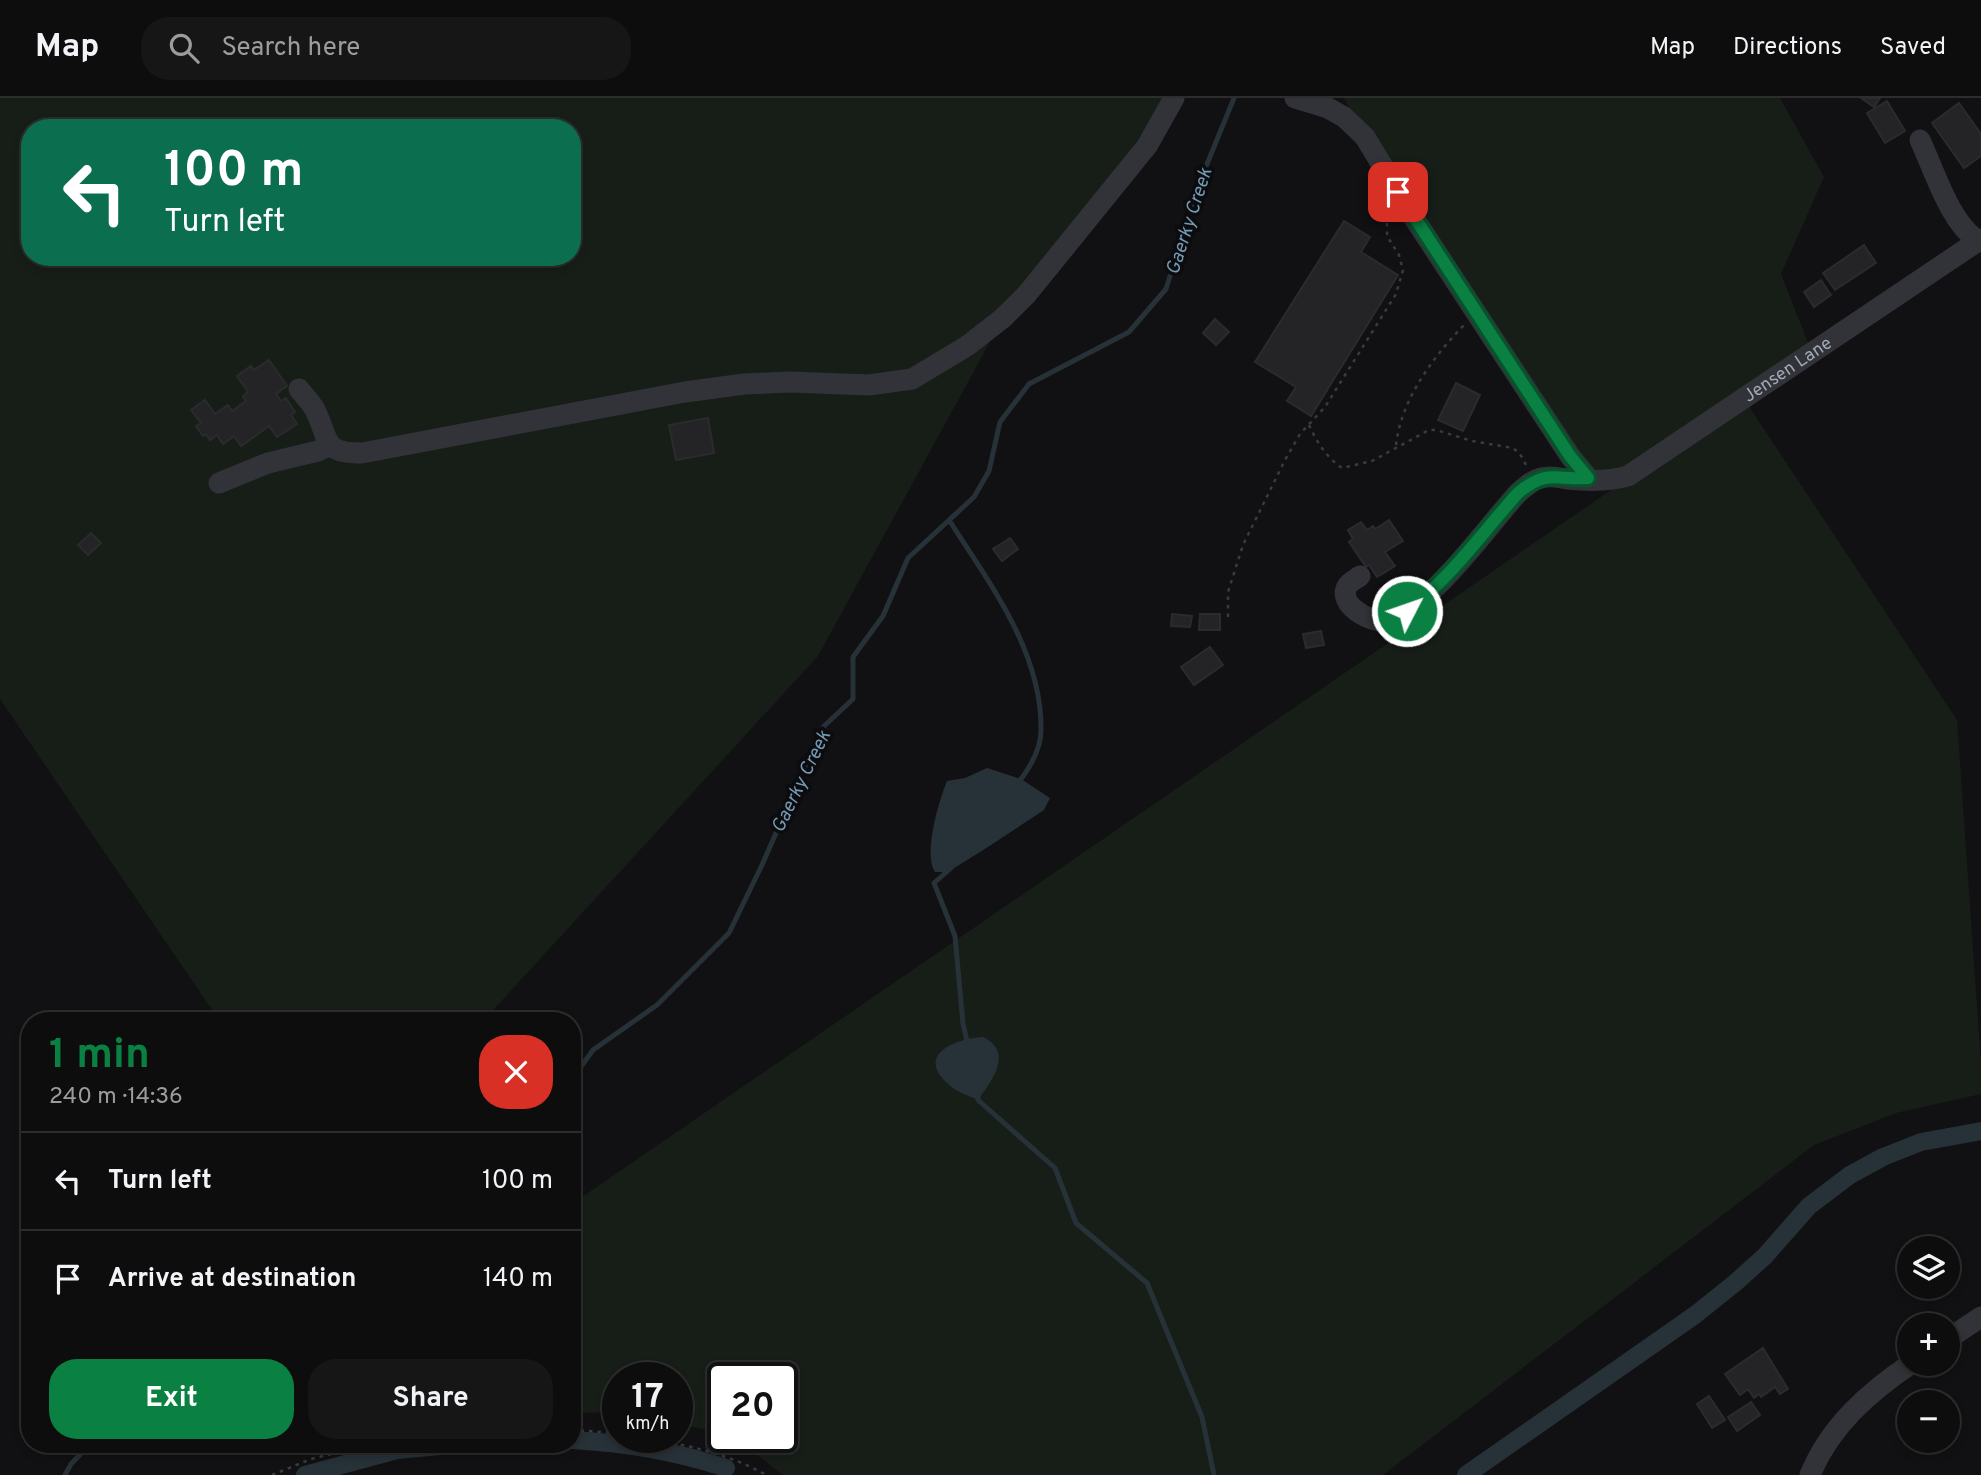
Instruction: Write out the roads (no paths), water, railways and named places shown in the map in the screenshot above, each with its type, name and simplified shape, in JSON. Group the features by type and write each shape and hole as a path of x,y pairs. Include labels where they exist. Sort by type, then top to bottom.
{"street":[{"path":"299,389 313,406 325,438 331,445 346,453 362,453 685,392 744,384 790,382 869,385 912,379 967,346 1003,318 1027,294 1147,146 1174,98"},
{"path":"1296,98 1328,108 1355,125 1570,456 1588,478"},
{"path":"1920,140 1958,221 1968,234 1980,240"},
{"name":"Jensen Lane","path":"1360,576 1348,584 1345,591 1353,608 1377,622 1389,620 1407,611 1423,599 1457,564 1518,493 1529,484 1550,476 1613,480 1628,477 1980,240"},
{"path":"219,483 268,463 318,451 331,445"},
{"path":"1960,1331 1981,1317"},
{"path":"1810,1475 1820,1452 1849,1413 1871,1392 1897,1374"}],"waterway":[{"name":"Gaerky Creek","path":"581,1067 593,1050 657,1005 729,933 822,728 853,699 853,657 883,616 908,558 974,497 989,471 1000,422 1029,384 1129,332 1166,289 1198,186 1234,98"},
{"path":"949,520 996,593 1023,645 1033,673 1041,730 1034,758 1018,783"},
{"path":"951,868 934,883 955,936 963,1024 968,1045"},
{"path":"978,1096 978,1100 1055,1168 1076,1223 1147,1283 1202,1417 1214,1475"},
{"path":"1466,1475 1695,1315 1765,1256 1809,1206 1850,1175 1883,1157 1921,1142 1981,1131"},
{"path":"581,1441 650,1449 726,1468"},
{"name":"Gaerky Creek","path":"65,1475 81,1453"},
{"path":"305,1475 386,1453"}]}
